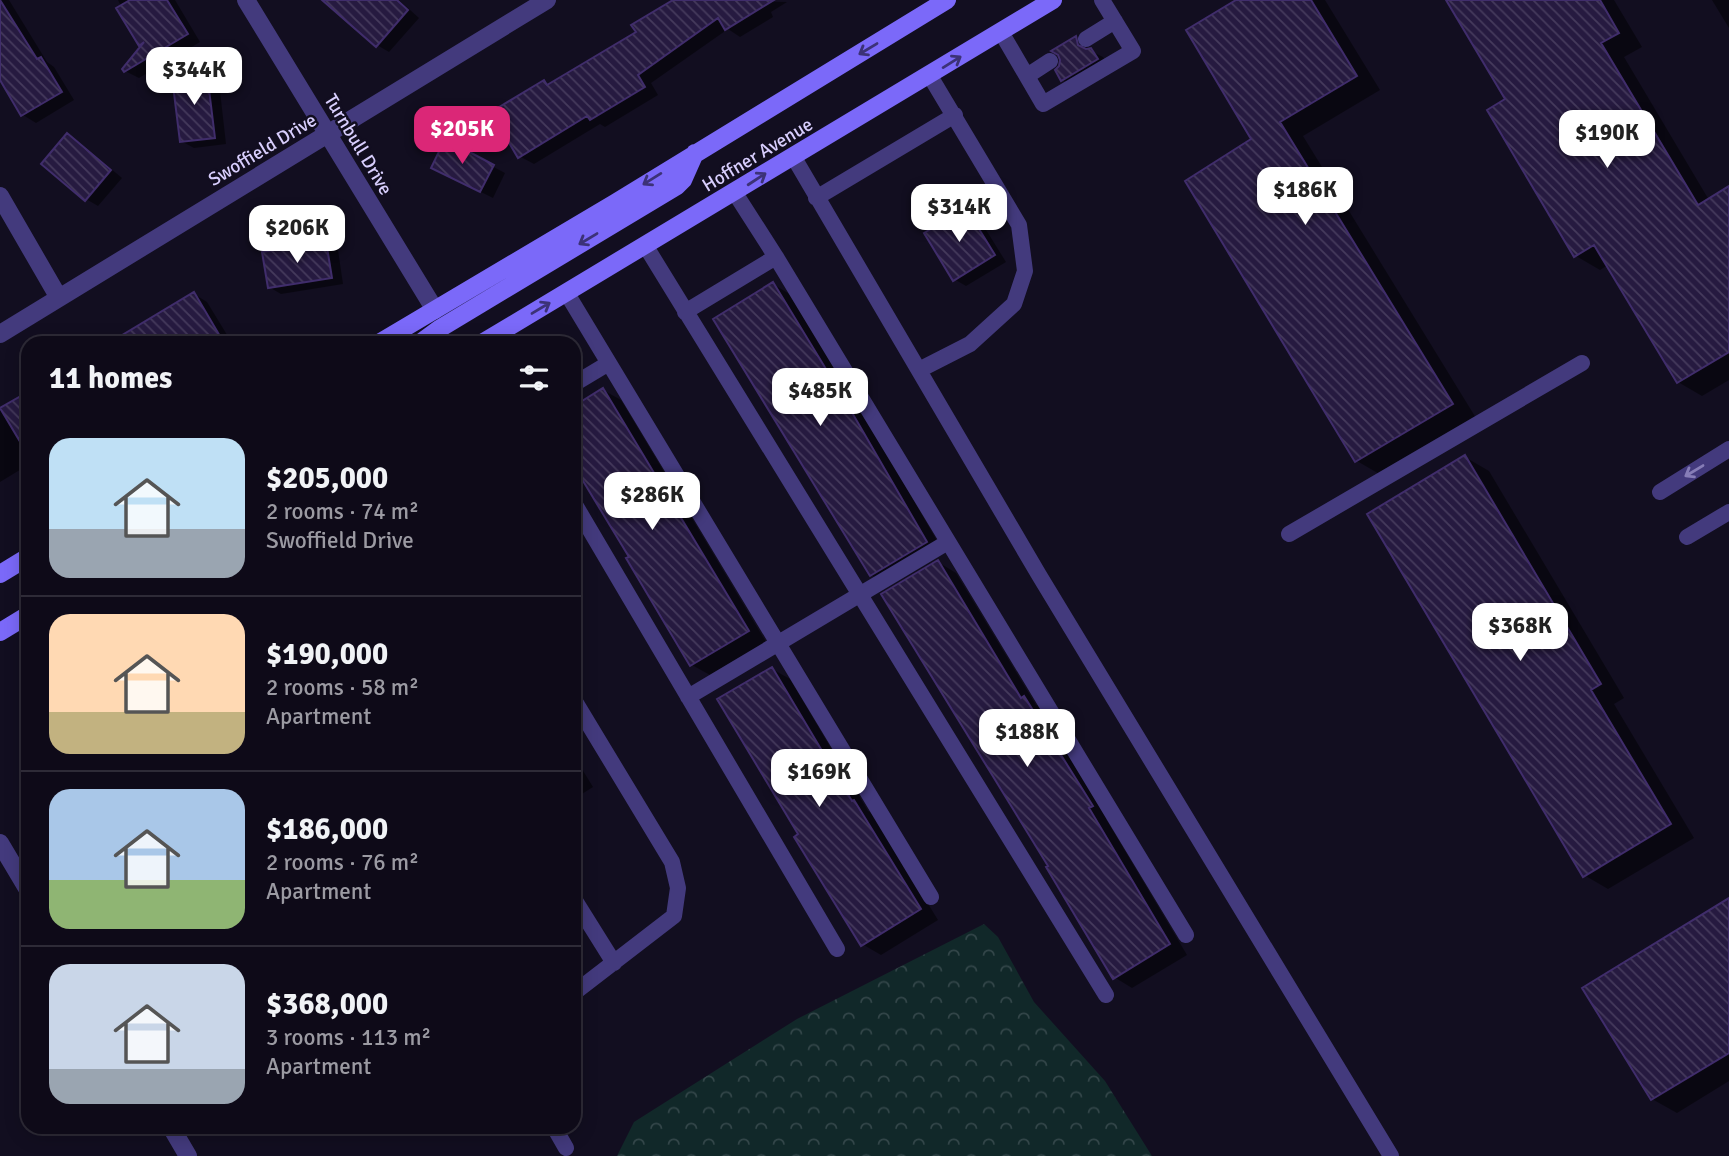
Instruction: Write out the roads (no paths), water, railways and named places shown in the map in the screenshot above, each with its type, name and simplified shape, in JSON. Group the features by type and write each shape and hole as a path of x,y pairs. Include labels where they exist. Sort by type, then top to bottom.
{"main road":[{"name":"Hoffner Avenue","path":"391,336 947,0"},
{"name":"Hoffner Avenue","path":"494,336 1053,0"},
{"path":"430,336 677,186 683,180 695,153"},
{"path":"0,574 21,561"},
{"path":"0,632 21,619"}],"street":[{"name":"Turnbull Drive","path":"246,0 435,310"},
{"name":"Swoffield Drive","path":"0,334 547,0"},
{"path":"0,196 59,298"},
{"path":"0,843 21,878"},
{"path":"175,1134 188,1156"}],"lane":[{"path":"1001,32 1043,104 1133,51 1102,0"},
{"path":"1086,39 1115,21"},
{"path":"1027,76 1049,61"},
{"path":"919,370 970,344 1014,304 1025,271 1019,225 930,76"},
{"path":"816,198 955,115"},
{"path":"793,156 1391,1156"},
{"path":"735,193 1186,935"},
{"path":"645,245 1106,995"},
{"path":"685,312 776,257"},
{"path":"566,292 931,897"},
{"path":"581,380 609,363"},
{"path":"1289,534 1582,363"},
{"path":"1660,492 1729,449"},
{"path":"1687,537 1729,512"},
{"path":"581,515 837,949"},
{"path":"688,697 948,542"},
{"path":"581,712 672,862 678,888 674,916 581,988"},
{"path":"581,909 614,963"},
{"path":"558,1134 566,1148"}]}
